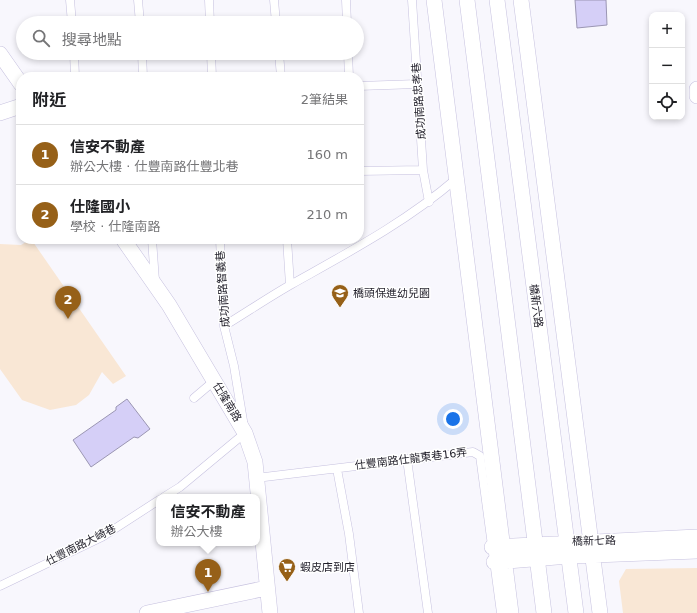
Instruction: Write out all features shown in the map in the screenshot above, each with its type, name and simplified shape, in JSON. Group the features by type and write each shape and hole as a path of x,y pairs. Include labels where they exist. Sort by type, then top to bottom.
{"street":[{"path":"434,0 456,179 498,554 511,613"},
{"path":"466,0 544,613"},
{"name":"橋新六路","path":"497,0 576,613"},
{"path":"520,0 600,613"},
{"path":"0,54 16,77"},
{"path":"697,89 697,96"},
{"path":"0,113 16,108"},
{"name":"仕隆南路","path":"126,244 169,305 245,433 255,462 258,494"},
{"name":"仕隆南路","path":"260,518 270,613"},
{"name":"橋新七路","path":"498,554 591,548 697,536"},
{"name":"橋新七路","path":"591,548 697,551"},
{"path":"147,613 267,588"}],"lane":[{"path":"70,0 71,16"},
{"path":"138,0 139,16"},
{"path":"209,0 210,16"},
{"path":"274,0 275,16"},
{"path":"346,0 347,16"},
{"name":"成功南路忠孝巷","path":"412,0 423,170 429,202"},
{"path":"74,60 75,72"},
{"path":"142,60 143,72"},
{"path":"211,60 212,72"},
{"path":"280,60 281,72"},
{"path":"348,60 349,72"},
{"path":"364,86 418,84"},
{"path":"364,171 423,170"},
{"path":"224,326 290,285 358,248 429,202 456,179"},
{"path":"152,244 155,286"},
{"name":"成功南路智義巷","path":"220,244 224,326 234,366 245,433"},
{"path":"287,244 290,285"},
{"path":"358,244 358,248"},
{"path":"194,398 214,381"},
{"path":"169,494 180,487 245,433"},
{"name":"仕豐南路仕龍東巷16弄","path":"256,478 473,452 480,456 498,554 500,613"},
{"path":"407,459 428,613"},
{"path":"337,468 349,534 359,613"},
{"name":"仕豐南路大崎巷","path":"0,586 102,537 156,502"}],"shaded area":[{"path":"0,244 34,244 126,376 113,384 102,372 89,395 76,405 50,410 22,400 0,369"},
{"path":"697,568 697,613 623,613 619,581 626,569"}],"building":[{"path":"575,0 606,0 607,25 577,28"},
{"path":"127,399 150,429 138,438 134,437 91,467 73,440 116,410 116,407"}],"place":[{"name":"橋頭保進幼兒園","path":"340,308"},
{"name":"仕隆國小","path":"68,319"},
{"name":"蝦皮店到店","path":"287,582"},
{"name":"信安不動產","path":"208,592"}]}
